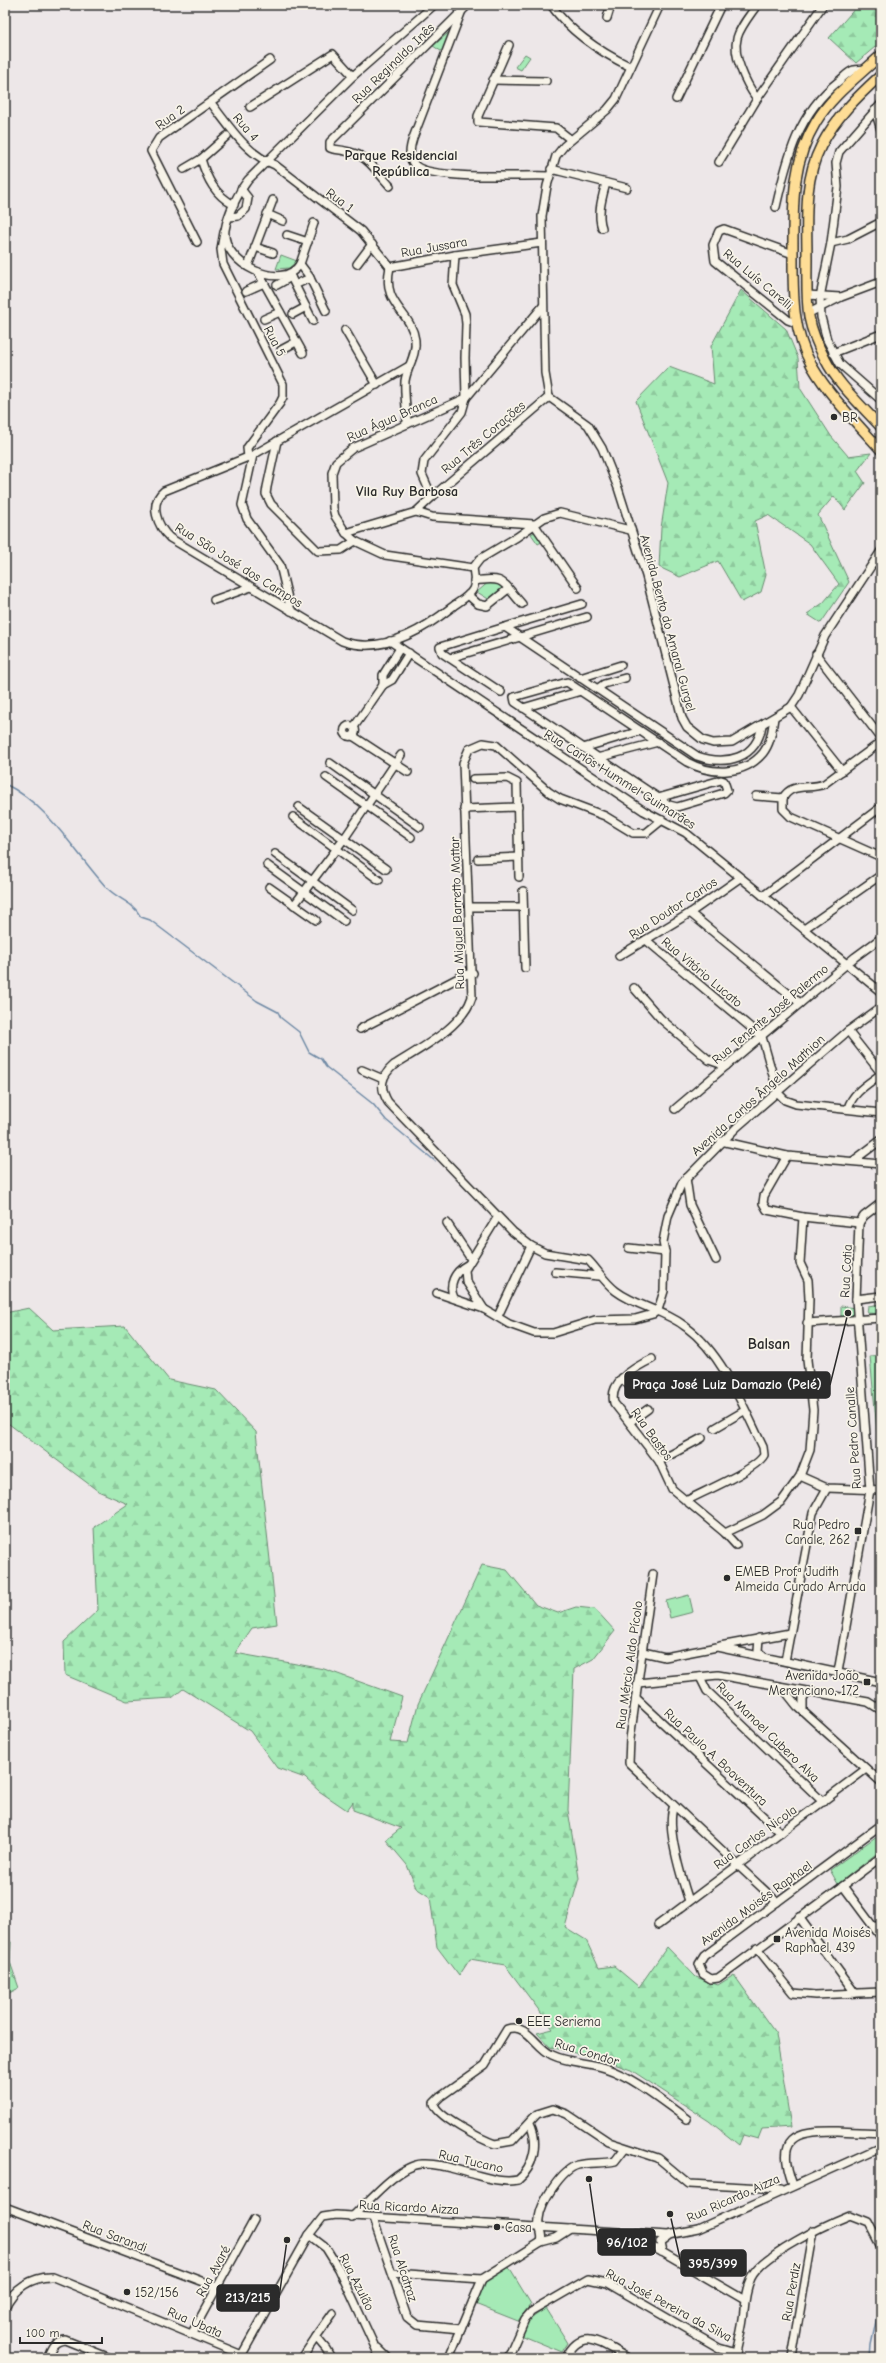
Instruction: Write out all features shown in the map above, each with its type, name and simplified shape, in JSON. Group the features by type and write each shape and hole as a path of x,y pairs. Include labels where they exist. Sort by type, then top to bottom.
{"main road":[{"path":"881,55 845,87 816,122 798,162 793,191 793,254 796,323 805,352 821,380 881,450"},
{"path":"881,75 848,105 831,127 820,148 813,169 807,203 807,295 809,313 820,349 833,371 881,427"},
{"path":"793,191 803,192 807,203"},
{"path":"821,380 833,371"}],"street":[{"name":"Rua 5","path":"291,611 280,564 247,519 242,505 250,456 247,448 280,403 283,384 223,264 220,249 225,230 241,189 266,162 354,76 434,5"},
{"name":"Rua Reginaldo Inês","path":"390,186 365,158 358,153 330,148 330,142 468,5"},
{"path":"607,18 611,5"},
{"path":"676,99 721,5"},
{"path":"757,5 742,26 735,46 735,54 748,86 757,99"},
{"path":"719,162 757,99 823,5"},
{"path":"554,6 589,43 604,54 630,67"},
{"path":"549,398 545,374 542,216 550,172 556,156 570,139 613,103 659,6"},
{"path":"461,13 413,138 410,157 415,165 437,174 550,172 627,188"},
{"path":"509,45 478,116 478,122 556,128 570,139"},
{"path":"250,107 333,54 354,76"},
{"name":"Rua 2","path":"197,242 151,151 159,138 211,103 270,60"},
{"path":"776,206 786,162 794,140 806,116 821,96 852,71 866,69"},
{"path":"493,80 546,81"},
{"name":"Rua 4","path":"211,103 245,146 266,162"},
{"path":"881,104 839,152 836,162 838,187 831,243 820,297 820,307 828,340 833,353 840,364 881,400"},
{"path":"875,110 881,130"},
{"path":"184,169 201,159 227,136"},
{"path":"201,159 206,174 216,192 223,199 234,205"},
{"name":"Rua 1","path":"266,162 275,165 360,230 390,267"},
{"path":"602,228 599,221 606,183"},
{"path":"230,217 238,216 246,209 248,198 241,189"},
{"path":"248,266 273,200"},
{"path":"267,214 283,221"},
{"path":"831,243 848,239 881,222"},
{"path":"277,284 290,276 300,264 314,223"},
{"path":"225,230 232,254 241,264 258,272 280,276 290,276"},
{"name":"Rua Luís Carelli","path":"793,254 724,230 720,231 713,245 715,261 788,320 796,323"},
{"path":"287,235 308,242"},
{"name":"Rua Jussara","path":"407,424 405,381 413,357 415,339 408,323 389,292 387,285 390,267 455,255 542,243"},
{"path":"357,264 372,244"},
{"path":"255,247 273,253"},
{"path":"432,497 422,474 424,461 462,412 466,398 466,324 465,314 456,296 453,285 455,255"},
{"path":"300,264 310,278 326,311"},
{"path":"258,272 303,353"},
{"path":"290,276 313,321"},
{"path":"299,283 310,278"},
{"path":"809,313 841,297 881,282"},
{"path":"246,291 264,283"},
{"path":"807,295 820,297 841,297"},
{"name":"Rua Água Branca","path":"473,568 385,555 355,541 339,524 333,508 332,473 336,462 353,448 466,398 544,306"},
{"path":"293,314 306,307"},
{"path":"264,319 280,312"},
{"path":"346,330 377,385"},
{"path":"833,353 881,334"},
{"path":"281,350 296,342"},
{"name":"Rua São José dos Campos","path":"409,366 250,456 164,491 157,498 157,516 160,527 170,538 275,602 351,644 373,644 390,641 429,625 468,595 472,591 474,581"},
{"path":"389,378 396,376 405,381"},
{"name":"Rua Três Corações","path":"416,512 549,398"},
{"name":"Avenida Bento do Amaral Gurgel","path":"549,398 588,425 602,448 611,470 646,576 678,706 687,727 703,740 723,743 732,742 791,707 799,695 825,636 881,551"},
{"path":"277,441 266,494 271,504 318,551 341,550 355,541"},
{"path":"346,533 416,512 432,517 534,524"},
{"path":"522,604 497,579 474,581 473,568 480,559 517,537 534,524 552,515 564,514 630,530"},
{"path":"534,524 578,588"},
{"path":"214,600 251,587"},
{"path":"468,595 478,604 487,606 508,589"},
{"path":"275,602 288,596"},
{"path":"501,692 450,658 441,651 441,646 582,604"},
{"path":"450,658 587,617"},
{"path":"505,627 518,638 697,756 707,760 725,761 742,756 756,744 762,725"},
{"path":"408,772 353,736 346,736 344,731 347,727 354,727 383,685 392,680 404,650 404,645 408,636 412,633"},
{"name":"Rua Carlos Hummel Guimarães","path":"390,641 606,786 686,833 881,992"},
{"path":"383,685 383,675 404,650"},
{"path":"816,654 881,738"},
{"path":"580,678 621,665"},
{"path":"597,689 604,684 625,678"},
{"path":"658,798 721,780 724,781 727,790 724,793 675,807 658,798 523,708 513,700 514,696 566,682 698,768 720,772 744,767 763,752 769,742 774,718"},
{"path":"523,708 581,691"},
{"path":"791,707 842,771"},
{"path":"583,748 640,730"},
{"path":"597,758 658,742"},
{"path":"881,742 842,771 818,786 791,789 783,798 783,809 791,817 881,857"},
{"name":"Rua Miguel Barretto Mattar","path":"383,1079 394,1065 448,1029 463,1016 472,997 473,973 463,763 465,754 473,746 489,743 496,745 511,756 549,792 560,799 605,816 633,833 646,833 662,820"},
{"path":"294,905 376,795 401,755"},
{"path":"330,763 420,827"},
{"path":"326,777 411,837"},
{"path":"474,779 507,778 515,780 518,787 519,877"},
{"path":"756,796 783,798"},
{"path":"299,807 386,869"},
{"path":"464,809 518,807"},
{"path":"763,896 881,807"},
{"path":"293,817 379,880"},
{"path":"276,854 352,910"},
{"path":"478,859 518,857"},
{"path":"267,865 344,921"},
{"path":"804,929 881,875"},
{"name":"Rua Doutor Carlos","path":"619,956 690,913 740,878"},
{"path":"269,887 316,920"},
{"path":"523,891 525,968"},
{"path":"469,907 523,907"},
{"path":"690,913 800,1003"},
{"name":"Rua Tenente José Palermo","path":"675,1109 762,1037 800,1003 881,938"},
{"name":"Rua Vitório Lucato","path":"646,940 762,1037"},
{"path":"360,1029 464,975 473,973"},
{"path":"634,988 661,1019 709,1060 726,1066"},
{"name":"Avenida Carlos Ângelo Mathion","path":"658,1310 665,1287 666,1252 663,1242 668,1216 677,1193 686,1178 721,1141 848,1031 881,1007"},
{"path":"848,1031 881,1073 850,1100 848,1108"},
{"path":"762,1037 778,1093 785,1100 796,1104 848,1108 881,1113"},
{"path":"362,1070 383,1079 382,1091 388,1102 472,1187 497,1218 531,1246 551,1255 588,1260 599,1276 626,1297 658,1310 685,1326 712,1351 724,1370 764,1453 762,1459 740,1473 686,1501"},
{"path":"853,1161 881,1140"},
{"path":"721,1141 788,1156 881,1164"},
{"path":"788,1156 764,1196 763,1203 767,1210 803,1217 859,1223 864,1216 881,1203"},
{"path":"686,1178 690,1205 716,1260"},
{"path":"725,1533 774,1508 800,1476 810,1450 813,1410 807,1360 807,1323 809,1299 808,1280 800,1263 803,1217"},
{"path":"484,1309 466,1281 467,1265 497,1218"},
{"path":"447,1223 471,1258"},
{"name":"Rua Cotia","path":"857,1320 856,1299 859,1223"},
{"path":"498,1316 531,1246"},
{"path":"628,1248 666,1252"},
{"path":"454,1298 450,1287 452,1280 462,1268 467,1265"},
{"path":"555,1272 599,1276"},
{"path":"437,1292 484,1309 523,1330 546,1334 563,1331 595,1320 647,1317 658,1310"},
{"path":"856,1299 881,1296"},
{"path":"807,1323 881,1318"},
{"name":"Rua Pedro Canalle","path":"838,1672 870,1490 857,1320"},
{"path":"635,1392 622,1378 635,1366 652,1359"},
{"name":"Rua Bastos","path":"622,1378 613,1400 659,1461 672,1490 725,1533 736,1545"},
{"path":"630,1422 648,1409"},
{"path":"715,1428 744,1412"},
{"path":"659,1461 702,1438"},
{"path":"800,1476 826,1488 881,1490"},
{"path":"785,1661 813,1513 826,1488"},
{"name":"Rua Mércio Aldo Pícolo","path":"654,1574 628,1760 632,1767 674,1806"},
{"path":"643,1652 665,1657 790,1633"},
{"path":"759,1638 758,1651 765,1658"},
{"path":"717,1647 880,1681"},
{"path":"638,1683 726,1676 868,1702 881,1710"},
{"name":"Rua Manoel Cubero Alva","path":"700,1677 707,1691 823,1802"},
{"path":"782,1686 797,1706 881,1782"},
{"path":"803,1710 803,1698 808,1691"},
{"name":"Rua Paulo A. Boaventura","path":"636,1698 781,1834"},
{"name":"Rua Carlos Nicola","path":"658,1925 736,1865 781,1834 866,1769"},
{"path":"689,1901 673,1836 670,1812 674,1806 777,1902"},
{"name":"Avenida Moisés Raphael","path":"881,1825 704,1956 699,1961 699,1966 708,1978 715,1979 881,1857"},
{"path":"843,1886 881,1937"},
{"path":"800,1917 854,1993"},
{"path":"874,1928 881,1923"},
{"path":"757,1948 793,1993 800,1995 881,1992"},
{"name":"Rua Condor","path":"530,2124 512,2141 495,2144 445,2117 434,2106 440,2097 485,2065 507,2029 519,2028 545,2051 565,2060 612,2070 656,2096 687,2119"},
{"path":"530,2124 542,2111 561,2111 609,2142 658,2158 681,2179 696,2186 783,2189"},
{"name":"Rua Tucano","path":"352,2217 398,2174 410,2166 434,2164 501,2181 518,2180 530,2166 534,2152 534,2132 530,2124"},
{"path":"792,2185 786,2168 787,2152 792,2139 802,2132 823,2131 881,2133"},
{"name":"Rua Ricardo Aizza","path":"309,2235 323,2217 373,2218 668,2235 698,2229 783,2189 881,2146"},
{"path":"541,2242 542,2234 538,2227 542,2208 569,2168 578,2164 615,2161 625,2148"},
{"name":"Rua Sarandi","path":"5,2208 218,2287"},
{"path":"736,2355 744,2309 744,2300 751,2277 758,2268 814,2230 850,2215 860,2217 868,2222 881,2247"},
{"name":"Rua Alcatraz","path":"373,2218 393,2273 403,2308 411,2321 417,2325 461,2329"},
{"name":"Rua Avaré","path":"192,2333 254,2220"},
{"path":"449,2358 482,2279 541,2242 556,2238 570,2229"},
{"name":"Rua Perdiz","path":"792,2358 814,2230"},
{"path":"622,2232 662,2252 744,2300"},
{"path":"241,2356 309,2235"},
{"name":"Rua Azulão","path":"309,2235 326,2248 339,2269 376,2346"},
{"path":"662,2252 660,2242 668,2235"},
{"path":"393,2273 482,2279"},
{"name":"Rua Ubata","path":"5,2308 8,2299 27,2283 38,2279 54,2277 192,2333 241,2356"},
{"name":"Rua José Pereira da Silva","path":"508,2358 525,2319 531,2312 588,2279 607,2283 719,2348 736,2355"},
{"path":"302,2358 332,2313"},
{"path":"316,2338 326,2348 331,2358"},
{"path":"566,2358 576,2343 587,2339 599,2342 625,2357"},
{"path":"47,2358 53,2345 58,2341 64,2340 106,2357"},
{"path":"376,2346 380,2358"},
{"path":"376,2346 388,2358"}],"green space":[{"path":"858,5 881,5 881,42 856,63 829,38"},
{"path":"455,27 444,53 433,46"},
{"path":"525,54 530,57 521,70 515,67"},
{"path":"281,255 297,261 289,268 276,269"},
{"path":"741,290 786,329 798,358 800,388 831,436 848,456 871,453 857,471 865,483 845,510 834,496 818,515 849,582 821,623 807,614 823,603 839,584 810,544 768,515 755,521 766,575 761,592 742,602 718,561 680,577 659,567 661,528 668,483 636,401 669,367 714,384 711,346"},
{"path":"540,529 549,538 538,544 531,534"},
{"path":"490,581 495,581 504,588 490,600 477,592"},
{"path":"881,1304 881,1314 867,1313 868,1306"},
{"path":"841,1306 855,1308 853,1315 851,1317 841,1317"},
{"path":"29,1308 53,1330 125,1326 169,1380 216,1390 256,1432 277,1624 252,1628 235,1653 324,1669 402,1697 390,1742 408,1743 418,1704 482,1565 507,1570 536,1605 558,1613 576,1607 595,1609 615,1631 593,1659 574,1669 568,1810 579,1878 565,1927 586,1940 599,1968 614,1966 639,1987 667,1947 696,1977 718,1985 734,1975 776,2034 791,2127 762,2129 758,2139 743,2135 739,2145 709,2121 631,2070 600,2059 550,2047 537,2033 553,2029 505,1965 470,1959 459,1976 437,1947 430,1897 416,1888 407,1865 386,1840 401,1828 353,1810 353,1802 347,1810 319,1791 305,1778 277,1768 250,1731 183,1689 172,1698 127,1701 65,1675 64,1642 98,1610 94,1527 128,1504 98,1491 5,1421 5,1313"},
{"path":"881,1355 881,1431 877,1431 870,1356"},
{"path":"689,1595 693,1612 670,1618 666,1601"},
{"path":"881,1833 881,1850 838,1884 830,1870"},
{"path":"5,1936 11,1942 10,1962 19,1988 5,1995"},
{"path":"508,2266 531,2304 518,2321 475,2304 486,2280"},
{"path":"546,2308 568,2343 562,2352 521,2335 529,2320"}],"waterway":[{"path":"5,784 21,793 48,817 107,888 134,907 141,917 150,920 257,1001 278,1012 281,1018 299,1032 309,1052 321,1059 326,1067 373,1104 386,1120 435,1161"},
{"path":"870,2358 871,2345 877,2317"}],"place":[{"name":"BR","path":"834,417"},
{"name":"Praça José Luiz Damazio (Pelé)","path":"848,1313"},
{"name":"Rua Pedro Canale, 262","path":"858,1531"},
{"name":"EMEB Prof.ª Judith Almeida Curado Arruda","path":"727,1578"},
{"name":"Avenida João Merenciano, 172","path":"867,1682"},
{"name":"Avenida Moisés Raphael, 439","path":"777,1939"},
{"name":"EEE Seriema","path":"519,2021"},
{"name":"96/102","path":"589,2179"},
{"name":"395/399","path":"670,2214"},
{"name":"Casa","path":"497,2227"},
{"name":"213/215","path":"287,2240"},
{"name":"152/156","path":"127,2292"}],"district":[{"name":"Parque Residencial República","path":"401,164"},
{"name":"Vila Ruy Barbosa","path":"407,491"},
{"name":"Balsan","path":"769,1344"}]}
